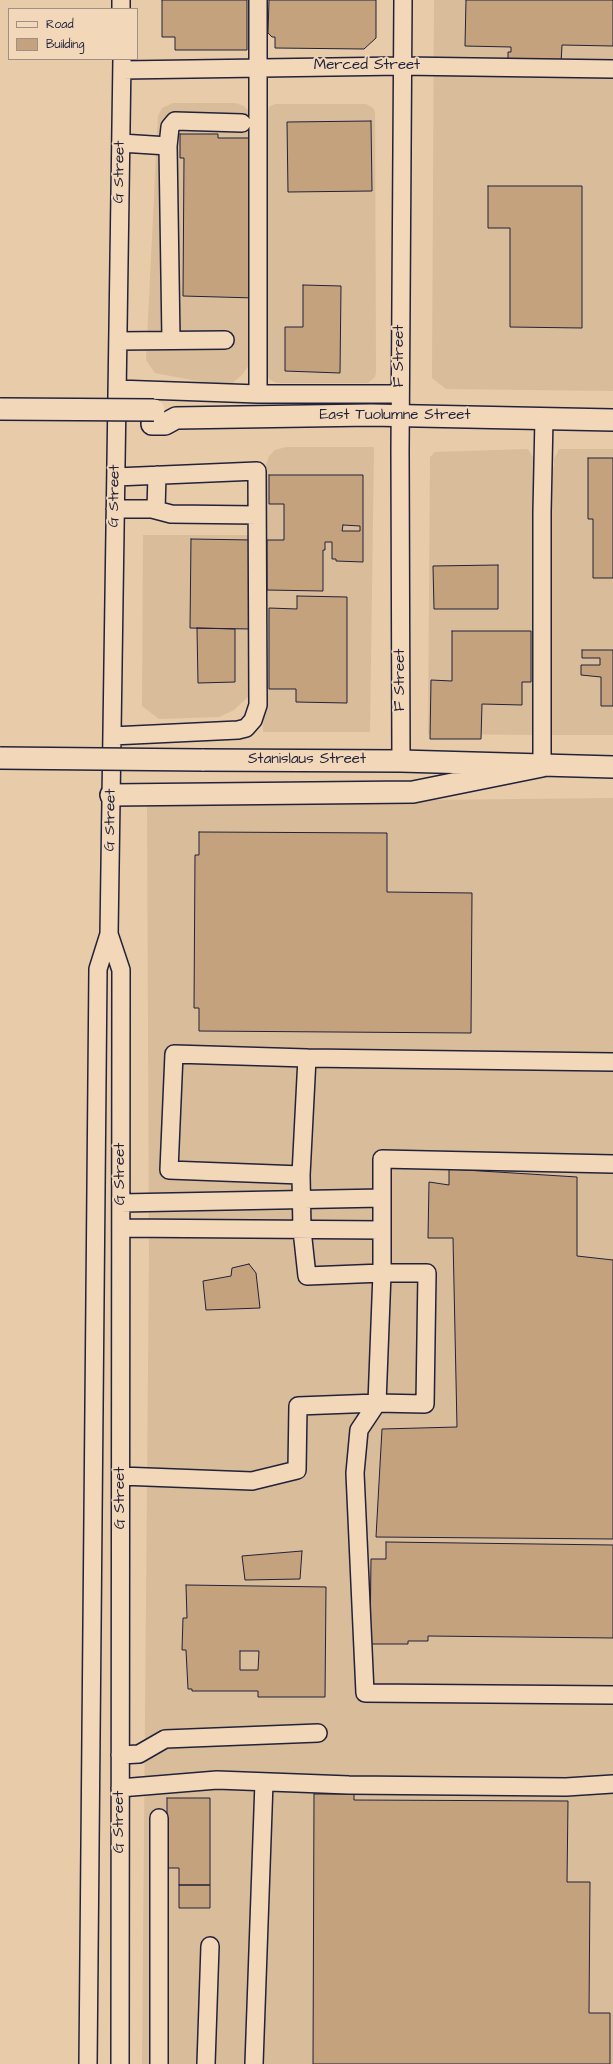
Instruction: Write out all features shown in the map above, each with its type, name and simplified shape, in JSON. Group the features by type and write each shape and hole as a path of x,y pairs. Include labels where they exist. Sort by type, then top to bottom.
{"main road":[{"name":"East Tuolumne Street","path":"0,409 153,417"},
{"name":"East Tuolumne Street","path":"0,422 153,417 168,411 176,418 371,416 613,420"},
{"name":"Stanislaus Street","path":"0,758 402,761 613,767"},
{"path":"111,795 413,792 542,766"}],"street":[{"path":"258,0 258,394"},
{"name":"F Street","path":"402,761 400,394 403,0"},
{"name":"Merced Street","path":"122,64 258,67 402,66 613,68"},
{"name":"G Street","path":"88,2064 98,969 109,934 122,64"},
{"path":"171,340 168,146 170,127 175,121 242,123"},
{"path":"121,143 168,146"},
{"path":"118,341 225,340"},
{"path":"117,389 258,394 400,394"},
{"path":"542,766 542,512 544,418"},
{"path":"112,736 238,730 246,728 253,720 258,705 257,471 116,477"},
{"path":"156,510 157,475"},
{"path":"115,509 156,510 171,514 257,515"},
{"name":"G Street","path":"109,934 121,970 120,2064"},
{"path":"301,1176 169,1170 174,1054 307,1058 613,1062"},
{"path":"121,1476 252,1481 296,1470 298,1406 377,1403 425,1404 427,1273 307,1276 302,1230 301,1176 307,1058"},
{"path":"613,1164 382,1159 382,1273 377,1403 359,1430 355,1473 365,1693 613,1696"},
{"path":"121,1203 382,1198"},
{"path":"121,1228 382,1230"},
{"path":"120,1755 138,1754 165,1739 318,1733"},
{"path":"120,1788 217,1780 337,1785 551,1787 613,1784"},
{"path":"254,2064 264,1782"},
{"path":"159,1818 159,2064"},
{"path":"206,2064 210,1946"}],"shaded area":[{"path":"434,0 613,0 613,391 446,389 432,378"},
{"path":"173,103 235,103 244,106 250,112 252,361 242,375 228,387 155,373 146,360 158,116 162,108"},
{"path":"275,104 366,104 373,108 375,112 376,372 375,377 368,383 277,383 270,380 267,376 268,111 269,107"},
{"path":"286,447 374,447 370,732 263,732 266,465 269,456 275,450"},
{"path":"528,449 536,462 535,735 428,734 430,457 435,452"},
{"path":"559,449 613,449 613,735 548,735 551,467 554,467 554,459"},
{"path":"143,535 251,535 249,696 234,710 219,717 159,719 142,706"},
{"path":"613,798 613,2064 142,2064 149,1254 147,803"}],"building":[{"path":"162,0 247,0 247,50 175,50 175,37 162,37"},
{"path":"269,0 376,0 376,38 364,49 275,48 275,37 272,37 268,33"},
{"path":"466,0 613,0 613,46 562,45 561,63 508,63 508,52 511,52 511,47 465,46"},
{"path":"371,121 372,191 288,192 287,122"},
{"path":"180,134 218,134 218,138 257,138 255,298 183,296 184,158 180,158"},
{"path":"488,186 582,186 582,328 510,327 510,228 488,228"},
{"path":"303,285 341,286 340,373 285,371 285,327 303,327"},
{"path":"588,458 613,458 613,578 593,578 593,519 588,519"},
{"path":"269,475 363,475 363,562 336,561 336,559 332,559 332,542 325,542 325,550 323,550 323,591 267,590 267,540 284,540 284,504 269,504","holes":["343,525 360,526 360,531 342,531"]},
{"path":"191,539 252,540 251,629 190,628"},
{"path":"498,565 498,609 434,609 433,566"},
{"path":"297,596 347,597 347,703 296,702 296,689 269,689 269,608 297,609"},
{"path":"197,628 235,629 235,682 198,683"},
{"path":"452,631 531,631 531,682 522,682 522,705 482,704 481,739 430,739 431,680 452,681"},
{"path":"582,650 613,650 613,706 601,706 601,677 581,675 581,665 600,665 600,658 582,658"},
{"path":"199,832 387,833 387,892 472,893 471,1033 199,1031 199,1008 194,1008 195,855 199,855"},
{"path":"449,1169 577,1177 577,1256 613,1260 613,1539 376,1537 382,1429 457,1427 453,1238 428,1238 429,1182 449,1185"},
{"path":"249,1264 256,1273 260,1308 206,1310 203,1281 231,1276 232,1268"},
{"path":"386,1542 613,1545 613,1638 428,1636 428,1641 408,1641 408,1644 370,1644 371,1559 386,1559"},
{"path":"302,1551 300,1579 245,1580 242,1556"},
{"path":"186,1585 326,1587 325,1697 258,1697 258,1691 192,1691 192,1689 188,1689 186,1650 182,1650 183,1618 187,1618","holes":["240,1651 259,1651 258,1670 240,1670"]},
{"path":"314,1794 354,1794 354,1800 568,1801 567,1882 590,1882 589,2013 610,2013 610,2064 313,2064"},
{"path":"167,1798 210,1798 210,1885 179,1885 179,1868 167,1868"},
{"path":"179,1885 210,1885 210,1908 179,1908"}]}
